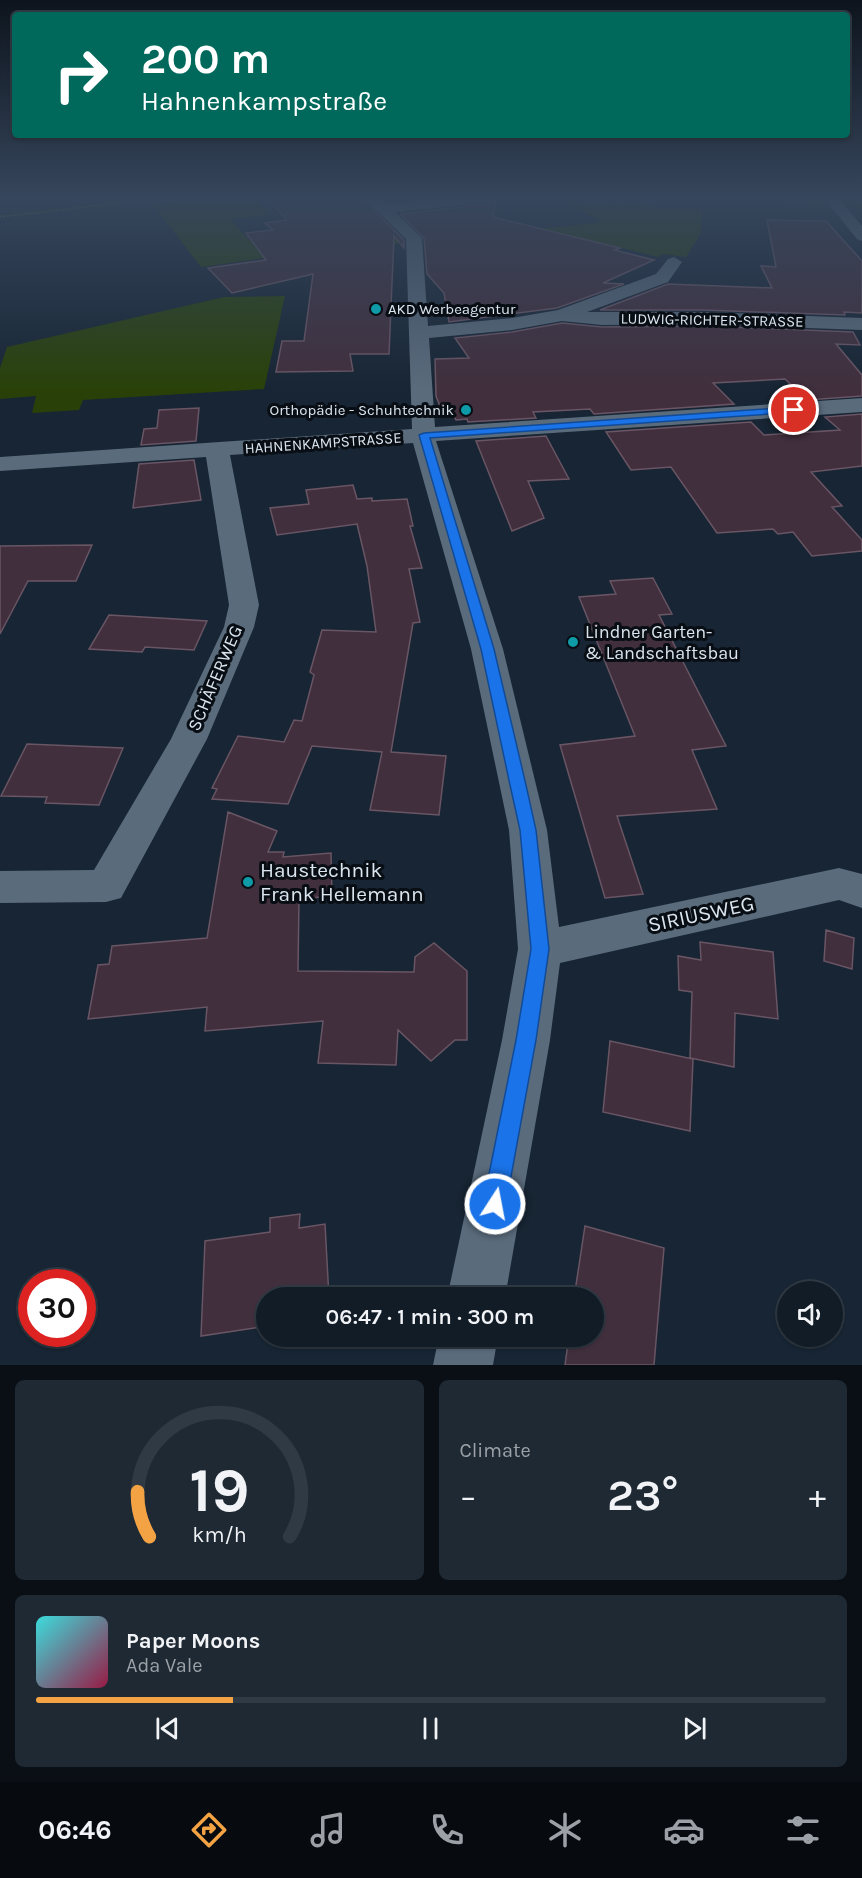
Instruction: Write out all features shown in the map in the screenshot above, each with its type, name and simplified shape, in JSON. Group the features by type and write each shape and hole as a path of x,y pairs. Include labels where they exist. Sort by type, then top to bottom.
{"street":[{"path":"415,262 424,435 487,649 518,785 528,830 540,949 526,1040 479,1287"},
{"path":"418,333 512,324 562,315 662,278 674,262"},
{"name":"LUDWIG-RICHTER-STRASSE","path":"562,315 602,319 703,318 862,324"},
{"name":"HAHNENKAMPSTRASSE","path":"0,464 862,405"},
{"name":"SCHÄFERWEG","path":"0,887 106,886 189,739 239,627 244,605 217,450"},
{"name":"SIRIUSWEG","path":"540,949 839,884 862,891"},
{"path":"464,1365 467,1347"}],"green space":[{"path":"197,262 238,262 201,267"},
{"path":"285,296 264,389 83,400 79,410 32,413 36,396 0,399 0,368 7,347 224,297"}],"building":[{"path":"254,262 393,262 389,354 350,354 353,371 276,372 282,341 304,341 313,274 232,293 208,268"},
{"path":"426,262 650,262 603,283 624,284 557,308 449,322 444,293 427,274"},
{"path":"775,262 862,262 862,313 844,312 845,315 703,310 600,310 668,284 772,288 761,266 776,267"},
{"path":"562,323 602,327 703,326 853,332 860,345 836,344 862,375 862,396 807,400 785,379 713,383 734,404 594,414 590,409 533,412 536,418 468,422 467,419 456,420 453,414 443,414 436,396 435,359 469,358 455,338 512,332"},
{"path":"199,408 196,441 141,445 144,429 157,428 159,410"},
{"path":"862,414 862,466 811,472 842,506 832,507 862,540 862,551 812,556 793,532 778,534 773,529 717,533 671,467 631,470 606,432 751,422 764,435 840,430 825,417"},
{"path":"546,436 569,479 528,481 544,518 512,531 476,441"},
{"path":"194,460 201,500 133,508 139,464"},
{"path":"353,485 357,499 372,498 372,501 407,499 413,526 410,526 422,568 409,569 420,622 413,623 391,752 446,756 439,815 370,810 382,752 312,746 288,804 212,799 217,789 212,788 238,736 284,742 294,720 302,721 314,675 310,672 322,630 376,632 367,566 357,524 277,535 270,508 309,504 306,490"},
{"path":"92,545 76,581 28,581 0,634 0,546"},
{"path":"653,578 672,614 659,615 726,746 692,750 717,809 617,816 643,894 605,898 560,745 635,736 579,597 616,594 610,581"},
{"path":"109,615 207,621 194,650 145,647 142,652 89,649"},
{"path":"27,744 123,748 99,805 45,803 47,797 1,796"},
{"path":"228,812 277,831 268,852 284,852 283,857 331,853 332,896 299,899 298,971 414,972 415,957 434,943 467,971 467,1040 455,1040 431,1061 398,1030 396,1065 318,1063 323,1021 205,1031 207,1007 88,1019 98,965 109,964 112,946 207,938"},
{"path":"826,930 854,938 852,969 824,961"},
{"path":"700,942 773,952 778,1019 735,1013 734,1067 690,1058 692,992 679,990 678,956 701,960"},
{"path":"610,1041 693,1059 690,1131 603,1112"},
{"path":"300,1214 299,1228 325,1224 328,1287 256,1287 256,1328 201,1336 205,1241 270,1232 270,1218"},
{"path":"585,1226 664,1248 654,1365 565,1365 567,1347 604,1347 604,1287 576,1287"}],"place":[{"name":"AKD Werbeagentur","path":"376,309"},
{"name":"Orthopädie - Schuhtechnik","path":"466,410"},
{"name":"Lindner Garten- & Landschaftsbau","path":"573,642"},
{"name":"Haustechnik Frank Hellemann","path":"248,882"}],"route":[{"path":"495,1204 526,1040 540,949 528,830 518,785 487,649 424,435 794,410"}]}
